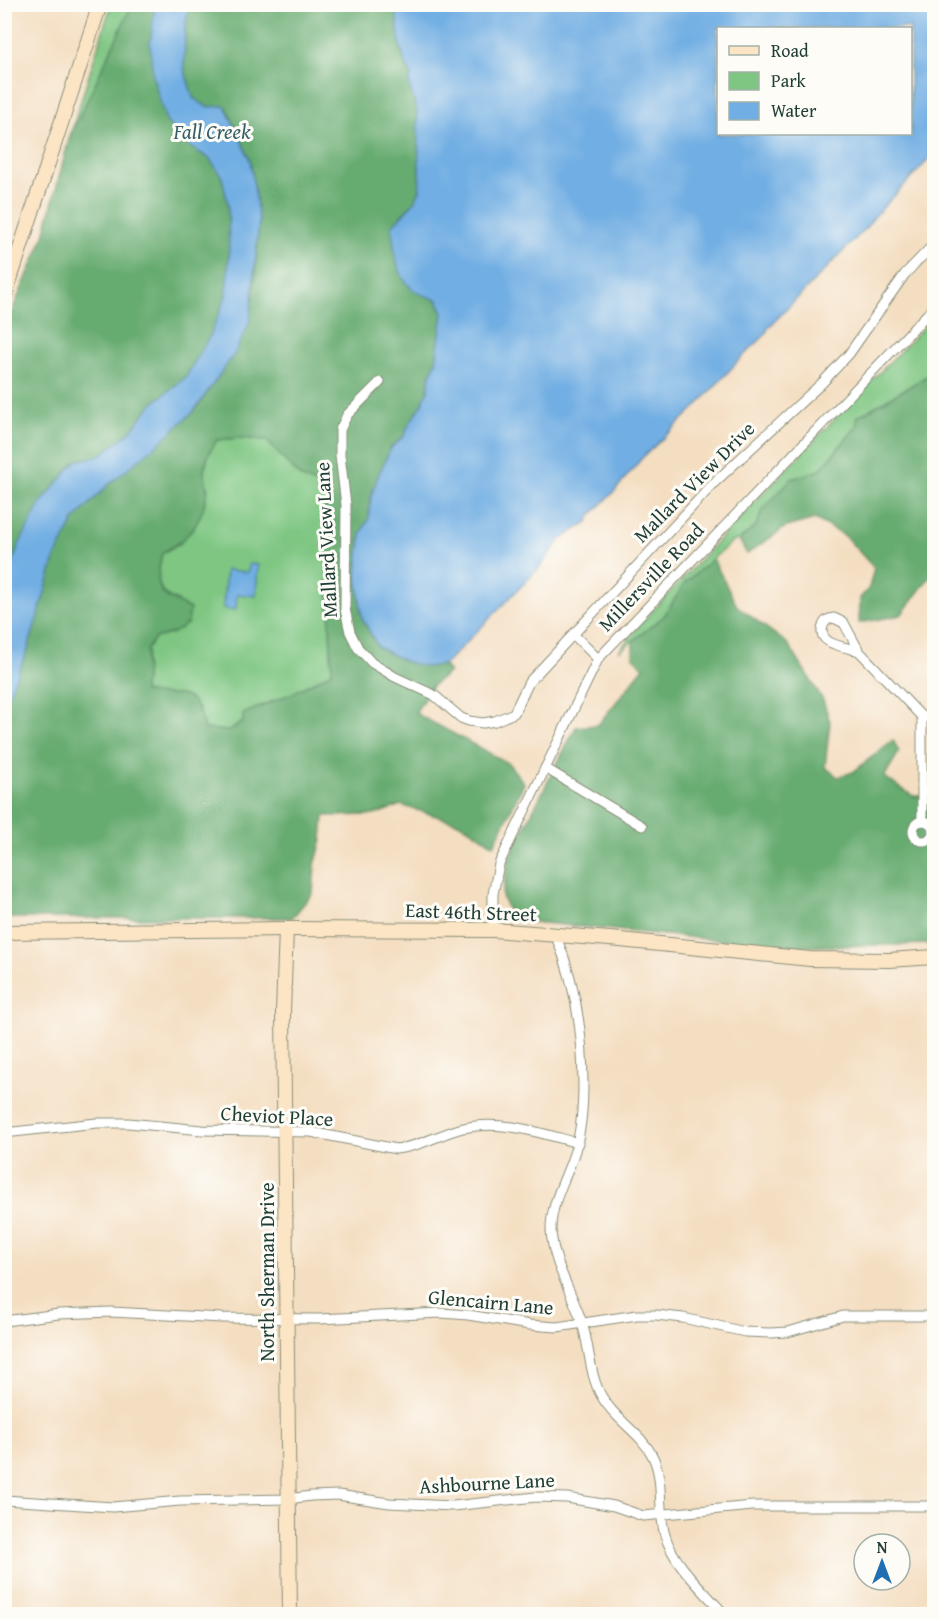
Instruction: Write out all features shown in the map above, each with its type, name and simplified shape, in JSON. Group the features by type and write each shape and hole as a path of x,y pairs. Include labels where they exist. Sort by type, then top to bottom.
{"main road":[{"path":"4,298 100,4"},
{"name":"East 46th Street","path":"4,932 286,929 493,930 810,959 889,960 934,957"},
{"name":"North Sherman Drive","path":"286,929 283,1012 290,1614"}],"street":[{"name":"Mallard View Drive","path":"469,721 483,723 495,721 514,713 529,682 573,634 715,482 822,383 849,354 905,274 934,244"},
{"name":"Millersville Road","path":"493,930 493,894 499,864 598,659 934,307"},
{"name":"Mallard View Lane","path":"380,382 347,415 340,430 340,455 346,505 345,605 348,625 358,648 372,663 400,680 434,695 455,714 469,721"},
{"path":"573,634 598,659"},
{"path":"859,651 922,717 922,821"},
{"path":"922,717 934,715"},
{"path":"545,768 642,826"},
{"path":"555,934 571,975 582,1036 583,1106 578,1143 554,1206 551,1228 556,1257 583,1324 601,1396 646,1446 653,1457 660,1478 661,1514 665,1537 675,1557 724,1614"},
{"name":"Cheviot Place","path":"4,1133 97,1123 128,1123 202,1130 324,1133 378,1147 396,1149 409,1148 463,1128 502,1125 578,1143"},
{"name":"Glencairn Lane","path":"4,1321 112,1312 287,1319 452,1313 548,1327 637,1315 660,1315 732,1330 771,1334 788,1332 843,1316 934,1316"},
{"name":"Ashbourne Lane","path":"4,1500 113,1507 180,1501 288,1499 338,1495 389,1503 453,1506 536,1497 567,1497 614,1506 643,1516 753,1506 934,1506"}],"green space":[{"path":"111,5 132,5 69,139"},
{"path":"132,5 155,5 162,105 166,121 187,145 210,159 222,177 228,205 229,256 226,296 211,334 186,377 152,404 129,433 99,456 76,461 18,547 5,585 5,327 43,239 69,139"},
{"path":"189,5 397,5 400,42 411,74 409,85 417,111 420,190 414,202 400,217 443,313 436,362 430,375 428,391 404,436 390,448 371,497 369,518 361,534 357,575 362,618 378,647 404,661 425,666 443,665 449,672 432,686 415,713 508,763 524,783 494,845 462,824 401,805 374,815 324,816 322,840 315,865 313,893 292,918 5,918 4,703 28,649 56,555 75,519 107,486 194,411 214,383 253,298 259,221 250,160 226,106 207,107 193,98 184,68 185,28","holes":["240,438 266,440 300,477 324,488 332,672 293,693 243,714 243,722 229,731 204,729 195,704 189,698 144,692 147,649 155,638 173,633 188,623 190,609 169,598 161,589 158,578 162,553 187,536 198,522 207,493 205,466 217,440"]},
{"path":"934,316 934,372 857,417 857,426 820,470 791,480 763,510 756,526 739,540 733,541 685,583 664,616 618,652 643,621 747,510"},
{"path":"934,372 934,571 901,615 859,623 860,598 869,588 874,568 844,535 815,519 786,527 747,554 739,540 756,526 763,510 791,479 820,470 857,426 857,417"},
{"path":"240,438 266,440 300,477 324,488 332,672 293,693 258,707 243,722 229,731 204,729 199,709 180,695 154,695 144,692 147,649 155,638 173,633 178,601 164,593 159,582 162,553 181,543 208,491 204,471 210,450 216,440"},
{"path":"713,559 737,606 788,644 823,700 830,722 825,767 838,777 853,772 893,740 899,752 884,777 913,796 934,796 934,944 788,947 512,920 502,896 509,857 576,727 598,725 644,667 633,657 633,641 664,616 685,583"}],"water":[{"name":"Fall Creek","path":"155,5 189,5 185,28 184,68 193,98 207,107 225,106 250,160 259,221 250,321 235,353 194,411 107,486 75,519 56,555 28,649 5,703 5,585 18,547 40,504 76,461 99,456 129,433 152,404 186,377 211,334 226,296 229,256 228,205 222,177 210,159 187,145 166,121 153,77 150,43"},
{"path":"397,5 934,5 934,154 695,408 642,458 614,492 591,515 588,522 561,539 540,567 443,665 425,667 404,661 378,647 362,618 357,575 361,534 369,518 371,497 391,448 404,436 428,391 430,375 436,362 443,313 438,300 418,293 406,283 395,251 392,226 414,202 420,190 417,111 409,85 411,74 400,42"},
{"path":"249,564 258,565 256,596 237,594 236,610 223,608 226,570 248,572"}]}
